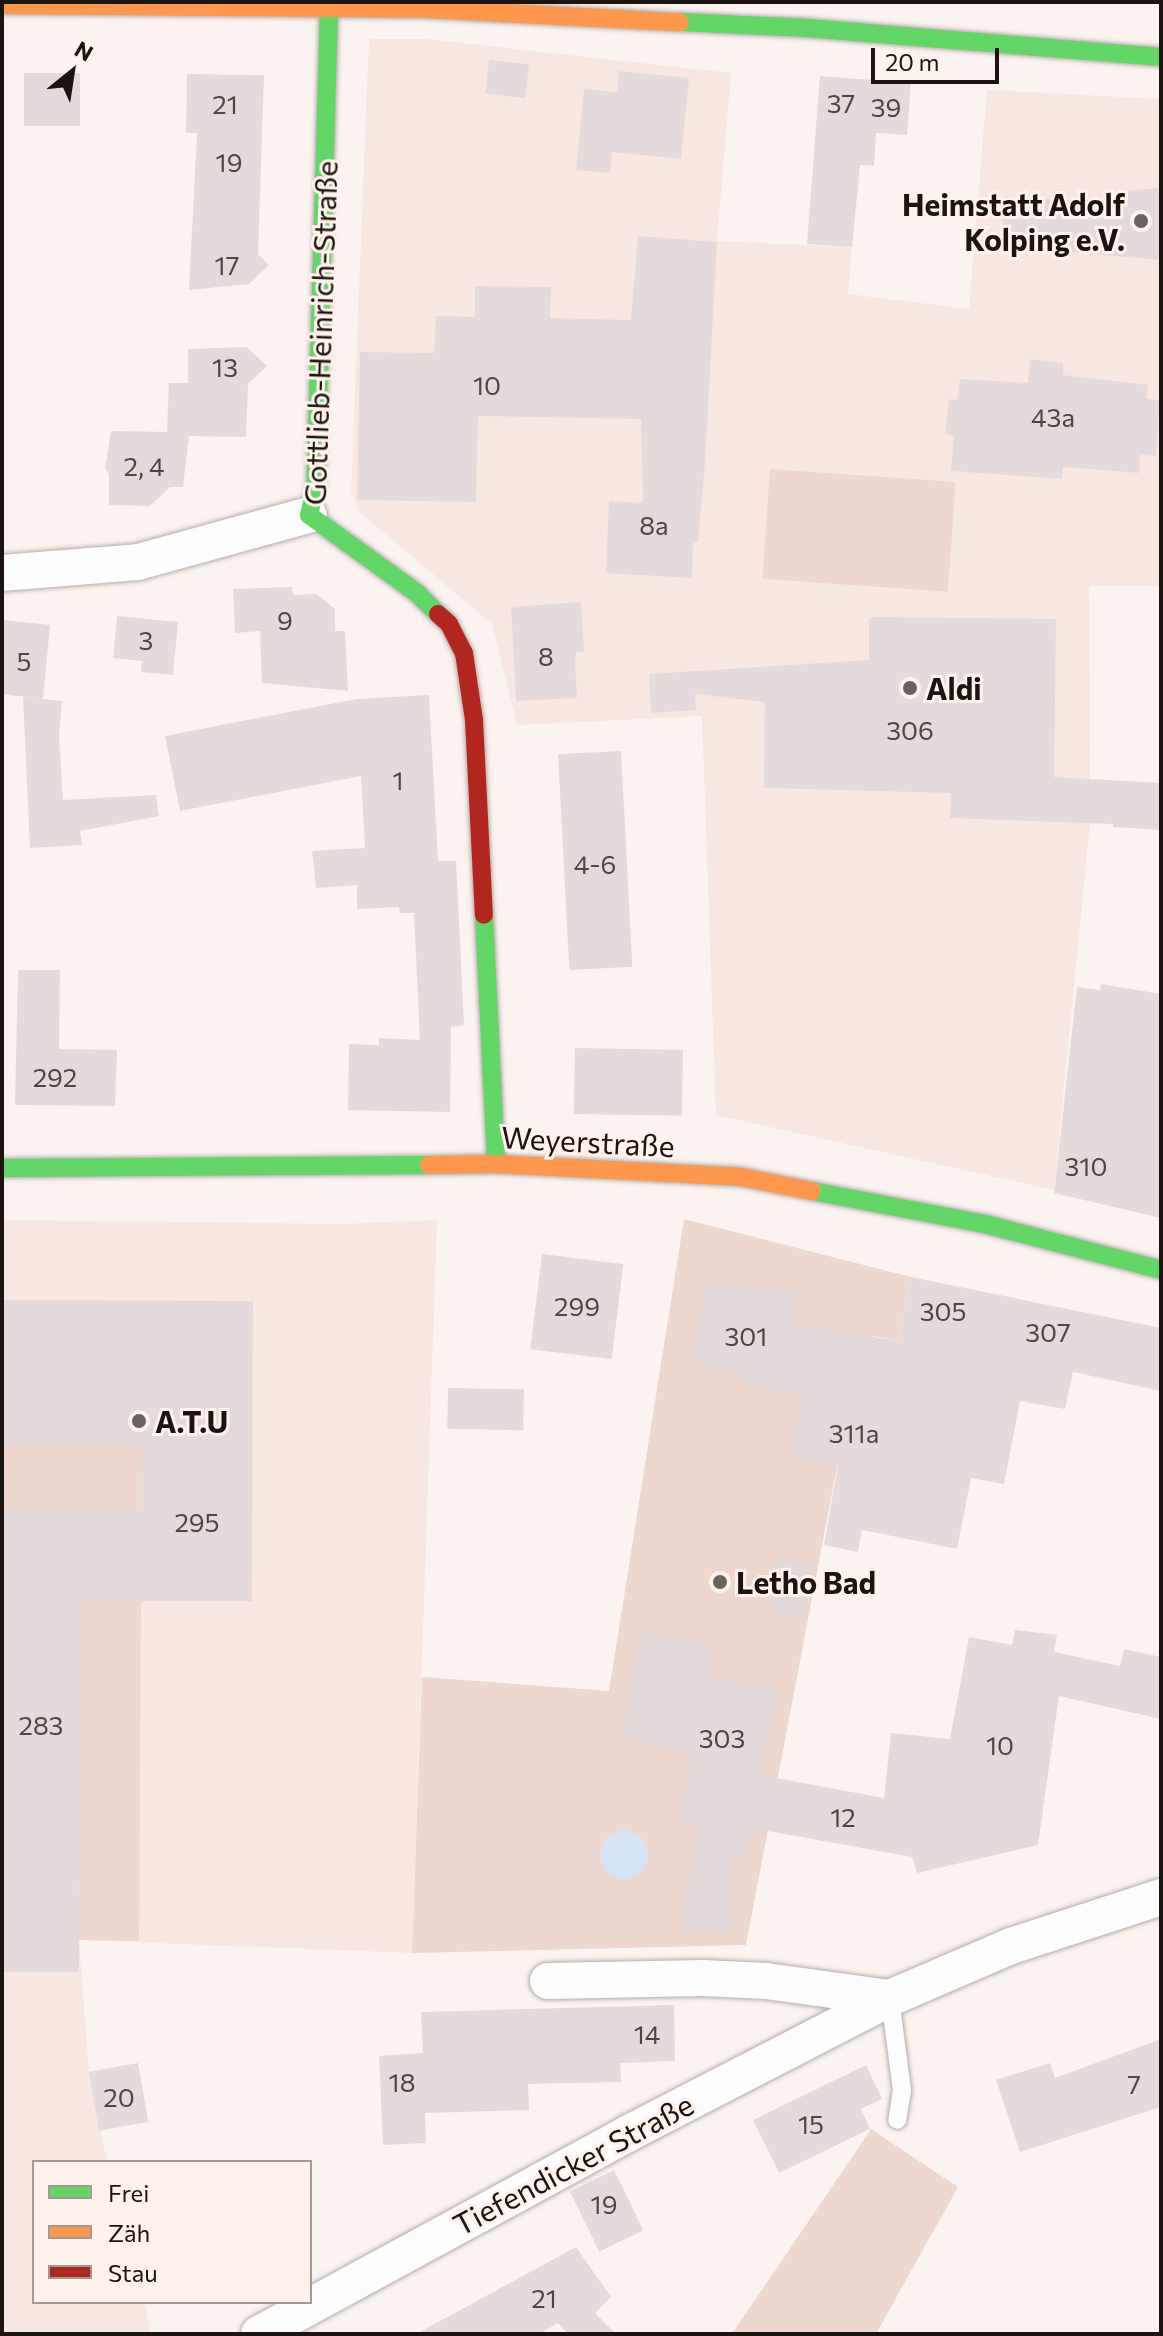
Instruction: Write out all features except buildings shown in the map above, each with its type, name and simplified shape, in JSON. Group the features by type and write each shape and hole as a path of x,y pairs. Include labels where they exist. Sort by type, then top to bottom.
{"street":[{"path":"2,5 461,6 799,28 1161,57"},
{"name":"Gottlieb-Heinrich-Straße","path":"329,6 316,485 309,515 418,594 449,624 464,653 474,720 496,1164"},
{"path":"2,573 138,562 309,515"},
{"name":"Weyerstraße","path":"2,1168 496,1164 741,1177 985,1224 1161,1270"},
{"name":"Tiefendicker Straße","path":"259,2334 614,2141 890,1998 1011,1946 1161,1897"},
{"path":"548,1981 704,1978 766,1981 890,1998"}],"lane":[{"path":"890,1998 902,2090 897,2120"}],"shaded area":[{"path":"369,39 426,39 731,73 717,241 852,247 848,294 969,309 987,90 1161,99 1161,586 1089,586 1090,823 1054,1190 716,1115 702,716 517,725 492,624 359,512 351,491"},
{"path":"770,469 956,482 948,592 762,579"},
{"name":"Letho Bad","path":"684,1219 911,1277 898,1341 873,1336 853,1383 746,1945 412,1953 422,1677 609,1691"},
{"path":"2,1220 343,1224 437,1220 412,1953 79,1940 89,2072 107,2160 32,2160 32,2304 144,2304 152,2334 2,2334"},
{"path":"2,1444 142,1444 139,1941 79,1940 82,1510 2,1510"},
{"path":"871,2129 958,2187 876,2334 732,2334"}],"water":[{"path":"624,1831 641,1838 648,1855 641,1872 624,1879 607,1872 600,1855 607,1838"}],"traffic: fast":[{"path":"329,6 316,485 309,515 418,594 438,614"},
{"path":"680,22 807,28 1161,57"},
{"path":"484,915 496,1164"},
{"path":"2,1168 429,1165"},
{"path":"812,1191 985,1224 1161,1270"}],"traffic: slow":[{"path":"2,5 428,9 680,22"},
{"path":"429,1165 496,1164 741,1177 812,1191"}],"traffic: jam":[{"path":"438,614 449,624 464,653 474,720 484,915"}],"place":[{"name":"Heimstatt Adolf Kolping e.V.","path":"1141,221"},
{"name":"Aldi","path":"910,688"},
{"name":"A.T.U","path":"139,1421"},
{"name":"Letho Bad","path":"720,1582"}]}
